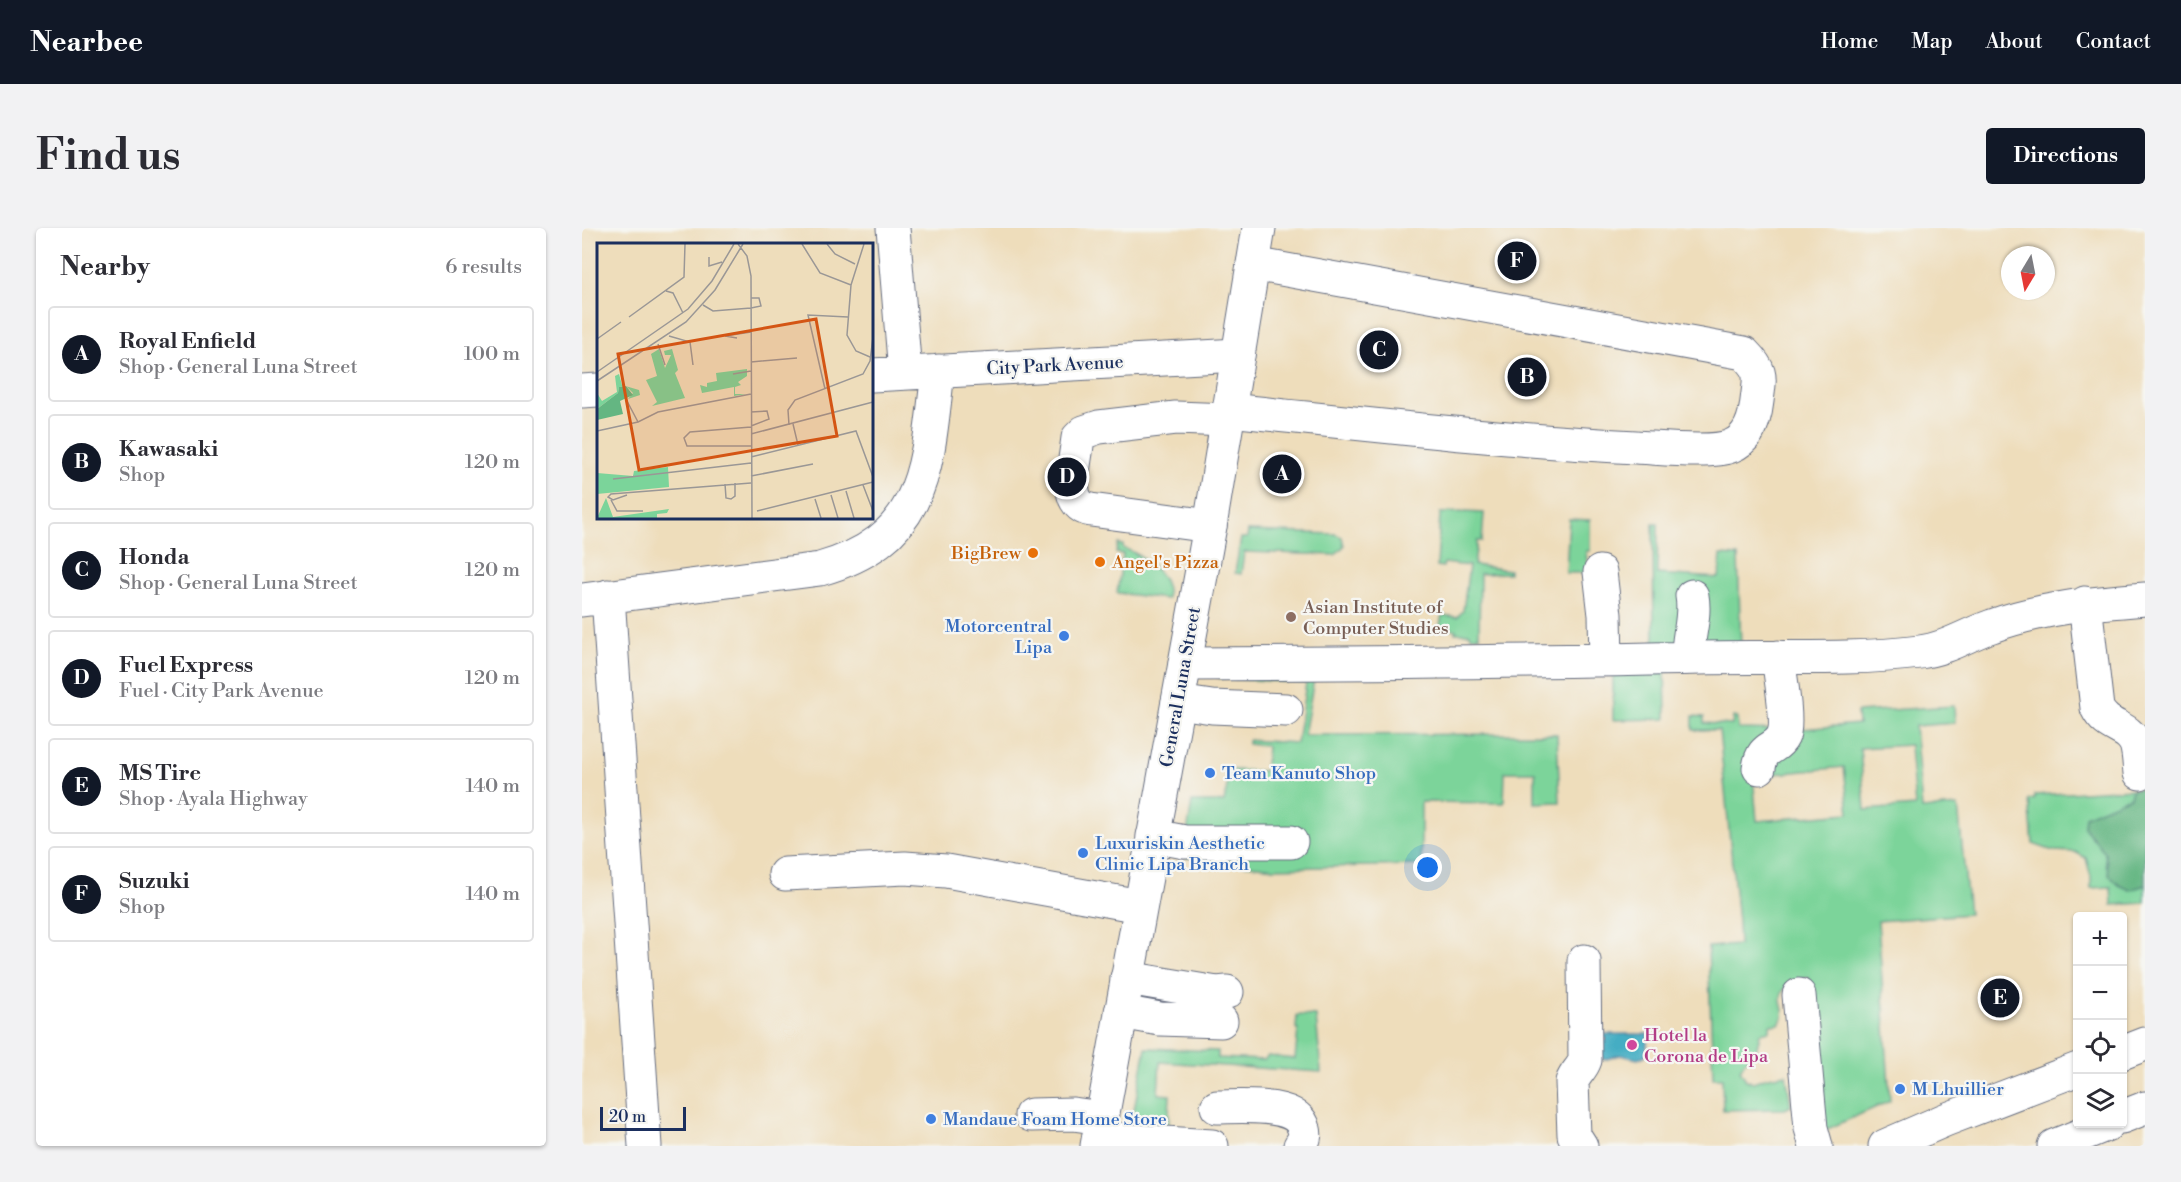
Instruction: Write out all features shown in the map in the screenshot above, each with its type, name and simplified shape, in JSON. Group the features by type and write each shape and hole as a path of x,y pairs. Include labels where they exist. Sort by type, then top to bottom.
{"main road":[{"path":"893,228 906,373"},
{"name":"General Luna Street","path":"1099,1133 1210,526 1259,228"},
{"path":"1210,526 1081,507 1075,501 1072,493 1077,441 1084,432 1099,427 1176,418 1228,415 1548,442 1703,450 1731,447 1746,435 1755,415 1760,381 1758,366 1744,353 1253,264"},
{"name":"City Park Avenue","path":"873,375 1238,355"},
{"path":"645,1146 595,598 820,569 854,558 870,548 896,525 918,489 929,449 938,371"},
{"path":"582,391 597,390"},
{"path":"1600,572 1605,615 1606,660"},
{"path":"1688,658 1688,641 1693,616 1692,596"},
{"path":"1185,664 1528,663 1825,657 1930,651 1963,640 1993,626 2059,607 2145,599"},
{"path":"2085,603 2095,700 2102,717 2109,724 2132,737 2137,746 2140,773"},
{"path":"1528,663 1530,645 1558,646"},
{"path":"1759,768 1763,752 1782,739 1785,729 1778,657"},
{"path":"1178,702 1212,707 1286,710"},
{"path":"1153,836 1185,842 1291,842"},
{"path":"785,874 905,867 946,871 1140,906"},
{"path":"1581,1146 1574,1135 1572,1082 1574,1075 1583,1066 1585,1054 1584,961"},
{"path":"1121,1012 1160,1019 1224,1007 1216,993 1127,978"},
{"path":"1799,995 1811,1128 1816,1146"},
{"path":"2127,1051 2145,1044"},
{"path":"1885,1146 1945,1120 2073,1072"},
{"path":"1217,1107 1271,1108 1296,1116 1304,1125 1305,1136 1300,1146"},
{"path":"2127,1115 2145,1108"},
{"path":"1031,1114 1072,1114 1099,1133 1133,1141 1212,1146"},
{"path":"2054,1146 2098,1128"}],"green space":[{"path":"1440,513 1484,513 1482,541 1477,541 1474,565 1509,570 1509,573 1480,574 1479,636 1471,636 1470,633 1455,633 1456,630 1446,628 1445,631 1439,630 1442,615 1457,617 1463,611 1469,566 1444,563 1443,567 1437,566"},
{"path":"1569,519 1590,520 1590,551 1586,551 1588,573 1566,573"},
{"path":"1653,524 1658,524 1657,574 1719,578 1721,555 1738,556 1741,650 1654,647"},
{"path":"1248,531 1335,534 1342,537 1344,546 1335,555 1244,552 1241,574 1235,573 1241,538 1247,538"},
{"path":"1118,544 1123,545 1123,548 1154,567 1165,582 1167,599 1117,593 1123,554 1116,553"},
{"path":"1665,666 1666,719 1613,720 1613,668"},
{"path":"1316,668 1304,735 1557,734 1560,802 1535,803 1535,772 1505,772 1504,803 1421,802 1421,865 1274,868 1183,857 1192,802 1224,802 1230,770 1265,771 1267,746 1248,744 1248,740 1297,743 1306,683 1218,678"},
{"path":"1954,706 1955,723 1915,726 1922,809 1958,806 1969,914 1878,921 1890,1101 1821,1132 1809,977 1795,982 1783,991 1781,1001 1783,1017 1779,1024 1770,1025 1770,1031 1760,1033 1756,1052 1740,1070 1746,1080 1753,1082 1786,1074 1791,1106 1785,1109 1723,1110 1722,1078 1713,1078 1708,947 1739,945 1738,922 1719,730 1693,730 1693,716 1704,717 1704,723 1732,725 1733,717 1737,718 1738,729 1791,730 1858,724 1857,712","holes":["1910,745 1915,806 1865,810 1860,748","1844,767 1849,813 1757,821 1753,776"]},
{"path":"2145,788 2145,885 2130,890 2119,885 2109,875 2105,853 2084,827 2085,816 2130,797 2132,789"},
{"path":"2132,789 2131,797 2085,816 2084,827 2105,853 2106,866 2130,890 2145,885 2145,903 2112,905 2111,887 2091,888 2091,877 2086,858 2075,852 2053,851 2033,844 2029,800 2035,799 2035,795"},
{"path":"1297,1015 1316,1016 1321,1072 1160,1062 1158,1094 1170,1095 1168,1134 1131,1125 1146,1048 1218,1051 1218,1058 1264,1060 1268,1056 1295,1059"}],"water":[{"path":"1648,1034 1646,1055 1638,1059 1620,1055 1604,1060 1601,1058 1601,1035"}],"place":[{"name":"Suzuki","path":"1517,261"},
{"name":"Honda","path":"1379,350"},
{"name":"Kawasaki","path":"1527,377"},
{"name":"Royal Enfield","path":"1282,474"},
{"name":"Fuel Express","path":"1067,477"},
{"name":"BigBrew","path":"1033,553"},
{"name":"Angel's Pizza","path":"1100,562"},
{"name":"Asian Institute of Computer Studies","path":"1291,617"},
{"name":"Motorcentral Lipa","path":"1064,636"},
{"name":"Team Kanuto Shop","path":"1210,773"},
{"name":"Luxuriskin Aesthetic Clinic Lipa Branch","path":"1083,853"},
{"name":"MS Tire","path":"2000,998"},
{"name":"Hotel la Corona de Lipa","path":"1632,1045"},
{"name":"M Lhuillier","path":"1900,1089"},
{"name":"Mandaue Foam Home Store","path":"931,1119"}]}
